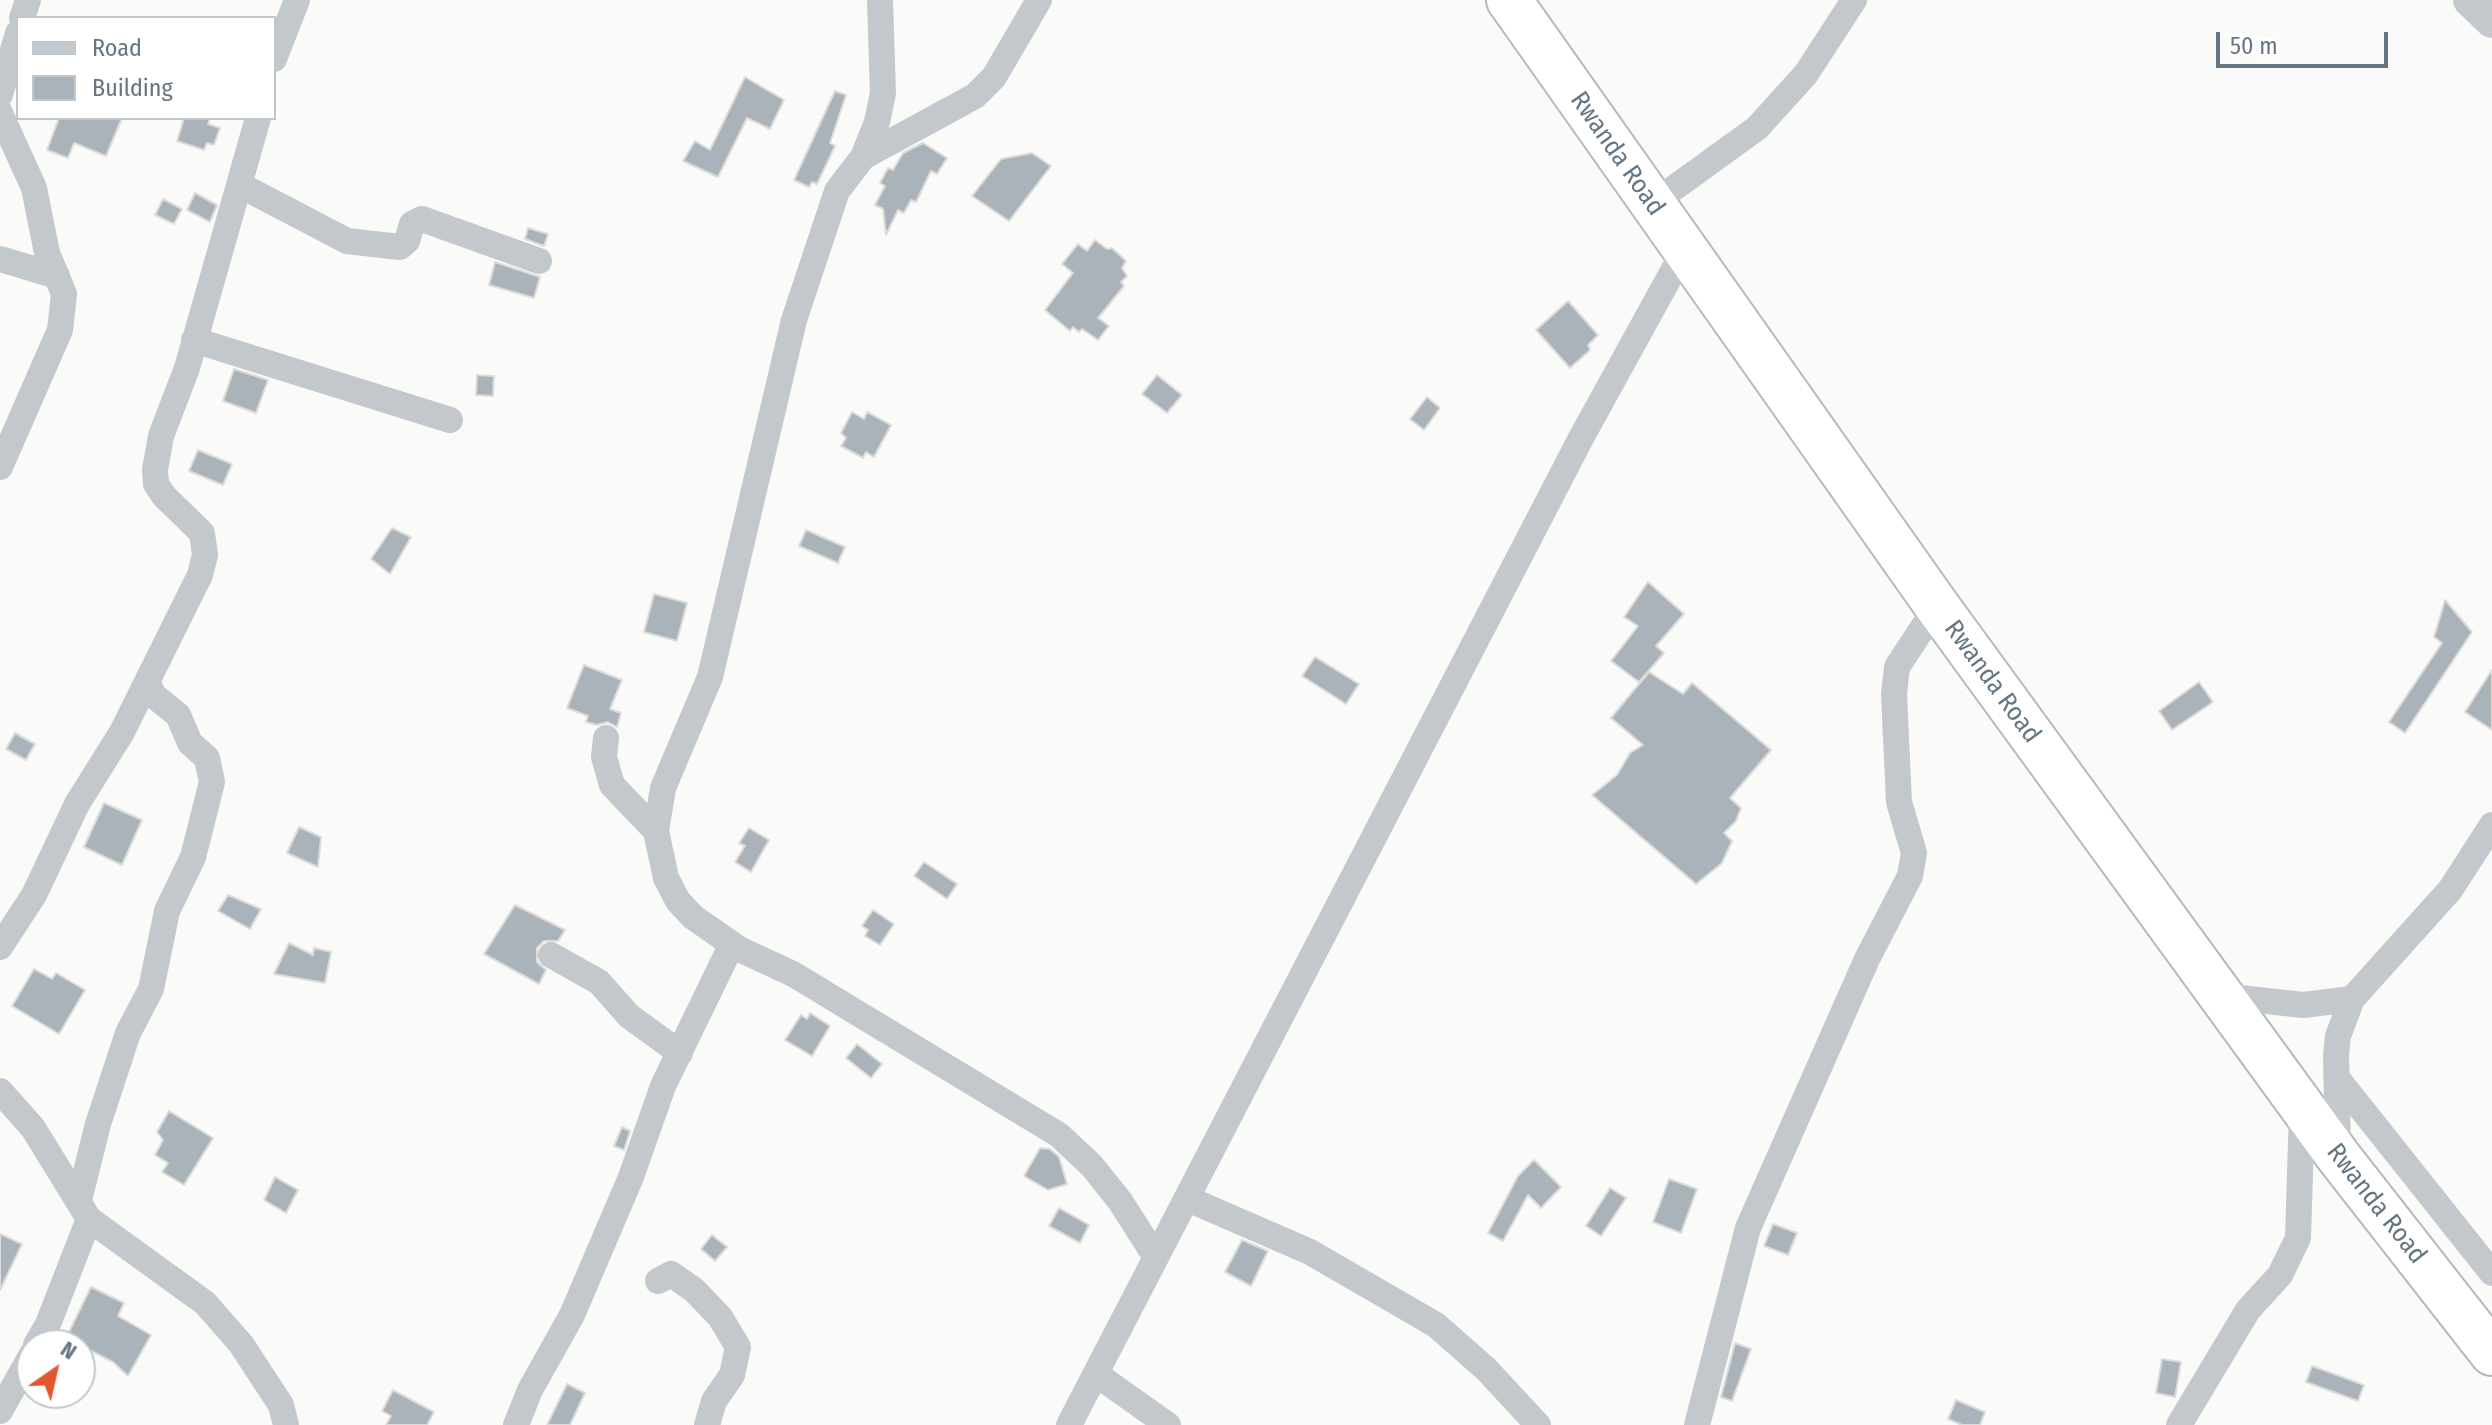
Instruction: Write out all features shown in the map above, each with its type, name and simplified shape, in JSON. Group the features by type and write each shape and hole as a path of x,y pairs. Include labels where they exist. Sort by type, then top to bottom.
{"highway":[{"name":"Rwanda Road","path":"1509,0 1937,606 2338,1156 2492,1353"}],"street":[{"path":"276,54 297,0"},
{"path":"880,0 883,93 877,122 863,157 837,191 794,320 710,677 663,788 656,831 666,878 678,901 693,917 732,944 793,974 1059,1135 1092,1166 1120,1201 1155,1256"},
{"path":"863,157 975,96 994,77 1039,0"},
{"path":"1652,204 1757,128 1806,74 1854,0"},
{"path":"2470,0 2492,21"},
{"path":"0,95 16,40"},
{"path":"0,113 34,188 47,253 64,294 60,330 0,467"},
{"path":"0,947 34,895 77,804 122,732 200,575 205,555 202,533 164,496 156,484 155,470 161,436 194,340 257,120"},
{"path":"240,185 347,241 400,247 407,241 412,224 422,219 539,261"},
{"path":"1069,1425 1581,438 1684,251"},
{"path":"0,259 57,276"},
{"path":"194,340 450,420"},
{"path":"1697,1425 1753,1215 1867,959 1910,876 1914,853 1899,802 1894,694 1897,667 1937,606"},
{"path":"45,1329 84,1210 98,1124 128,1033 151,989 167,911 193,857 212,782 207,758 190,743 178,715 153,695 148,682"},
{"path":"606,738 605,765 612,785 630,808 656,831"},
{"path":"2338,1156 2338,1036 2352,999 2450,890 2492,825"},
{"path":"516,1425 530,1390 572,1315 631,1177 663,1086 732,944"},
{"path":"551,955 599,982 629,1016 680,1053"},
{"path":"2222,996 2303,1005 2352,999"},
{"path":"2337,1078 2492,1273"},
{"path":"0,1091 33,1128 84,1210 205,1303 241,1344 281,1405 286,1425"},
{"path":"2179,1425 2248,1310 2280,1275 2298,1238 2302,1107"},
{"path":"1188,1199 1310,1252 1436,1325 1486,1369 1538,1425"},
{"path":"658,1281 671,1274 694,1290 720,1317 738,1347 732,1375 714,1401 707,1425"},
{"path":"1096,1374 1168,1425"},
{"path":"0,1411 16,1382"}],"building":[{"path":"745,77 784,100 770,129 747,118 718,177 683,161 695,141 710,150"},
{"path":"835,91 846,95 830,143 835,146 817,184 812,182 809,187 794,180"},
{"path":"58,120 121,120 106,156 74,143 68,158 47,150"},
{"path":"183,120 209,120 208,124 220,128 214,145 207,143 204,150 177,141"},
{"path":"923,143 947,158 937,174 931,171 916,202 911,200 904,213 898,210 886,235 883,209 875,205 885,186 880,183 888,168 893,170 903,153"},
{"path":"1032,153 1051,166 1009,221 972,196 1001,159"},
{"path":"195,193 217,205 210,222 187,210"},
{"path":"163,199 182,209 174,224 155,215"},
{"path":"528,228 548,234 544,246 525,239"},
{"path":"1095,240 1107,249 1112,248 1126,261 1122,268 1127,276 1121,282 1124,286 1098,318 1109,326 1098,340 1082,329 1079,332 1073,327 1070,331 1045,310 1073,273 1062,264 1078,244 1087,251"},
{"path":"495,262 540,277 534,298 489,285"},
{"path":"1568,301 1598,335 1588,345 1590,350 1570,368 1536,330"},
{"path":"234,369 268,380 256,413 223,401"},
{"path":"477,375 494,376 493,396 476,395"},
{"path":"1157,375 1182,395 1167,413 1142,394"},
{"path":"1427,397 1440,408 1424,430 1410,419"},
{"path":"852,412 864,419 867,412 891,425 874,457 866,452 863,458 841,446 846,438 841,433"},
{"path":"198,450 232,464 223,485 189,471"},
{"path":"392,528 411,537 390,574 371,559"},
{"path":"806,530 845,547 838,563 799,546"},
{"path":"1648,582 1684,614 1656,646 1664,653 1639,682 1611,661 1638,626 1624,617"},
{"path":"654,594 687,603 677,641 644,632"},
{"path":"2445,600 2472,632 2405,733 2389,722 2442,643 2434,637"},
{"path":"1315,657 1359,684 1346,704 1302,676"},
{"path":"584,665 622,680 610,709 621,713 617,727 608,722 597,725 586,722 588,716 567,708"},
{"path":"2492,670 2492,730 2465,712"},
{"path":"1649,672 1683,694 1692,683 1771,750 1730,798 1741,808 1736,821 1724,833 1732,841 1722,863 1696,884 1592,795 1617,775 1630,753 1643,745 1611,718"},
{"path":"2199,682 2213,702 2172,730 2159,711"},
{"path":"15,733 35,744 26,760 6,749"},
{"path":"104,803 142,820 122,865 84,847"},
{"path":"299,827 321,837 318,867 287,853"},
{"path":"749,828 769,840 751,872 735,862 745,846 739,843"},
{"path":"924,862 957,884 947,899 914,876"},
{"path":"228,895 261,909 250,929 218,911"},
{"path":"515,905 565,930 558,941 544,941 537,948 537,962 546,970 539,984 484,954"},
{"path":"873,910 894,924 880,945 865,936 868,930 862,926"},
{"path":"289,943 313,955 314,948 331,952 325,983 274,974"},
{"path":"34,969 52,979 56,973 85,990 59,1034 12,1006"},
{"path":"810,1013 830,1026 812,1056 785,1040 801,1015 807,1019"},
{"path":"857,1044 882,1064 871,1078 846,1058"},
{"path":"169,1111 213,1138 184,1185 162,1172 168,1163 155,1155 163,1140 157,1132"},
{"path":"622,1127 630,1131 624,1150 614,1146"},
{"path":"1040,1148 1050,1149 1059,1157 1067,1184 1048,1190 1024,1176"},
{"path":"1534,1160 1561,1187 1541,1208 1528,1195 1503,1241 1488,1233 1518,1176"},
{"path":"275,1177 298,1190 286,1213 264,1200"},
{"path":"1669,1179 1697,1189 1681,1233 1653,1222"},
{"path":"1610,1188 1626,1198 1601,1236 1586,1226"},
{"path":"1059,1208 1089,1225 1080,1243 1049,1226"},
{"path":"1773,1224 1797,1233 1788,1255 1764,1246"},
{"path":"0,1234 22,1244 0,1290"},
{"path":"712,1235 727,1247 715,1261 701,1249"},
{"path":"1242,1240 1268,1251 1251,1286 1225,1272"},
{"path":"91,1287 124,1303 118,1316 151,1335 128,1376 113,1362 96,1353 96,1329 70,1329"},
{"path":"1735,1343 1751,1349 1732,1401 1721,1397"},
{"path":"2162,1359 2181,1362 2175,1397 2156,1393"},
{"path":"2312,1366 2364,1385 2358,1401 2306,1382"},
{"path":"567,1384 585,1393 570,1425 547,1425"},
{"path":"393,1390 434,1412 427,1425 386,1425 391,1416 382,1411"},
{"path":"1956,1400 1985,1412 1980,1425 1962,1425 1948,1419"}]}
